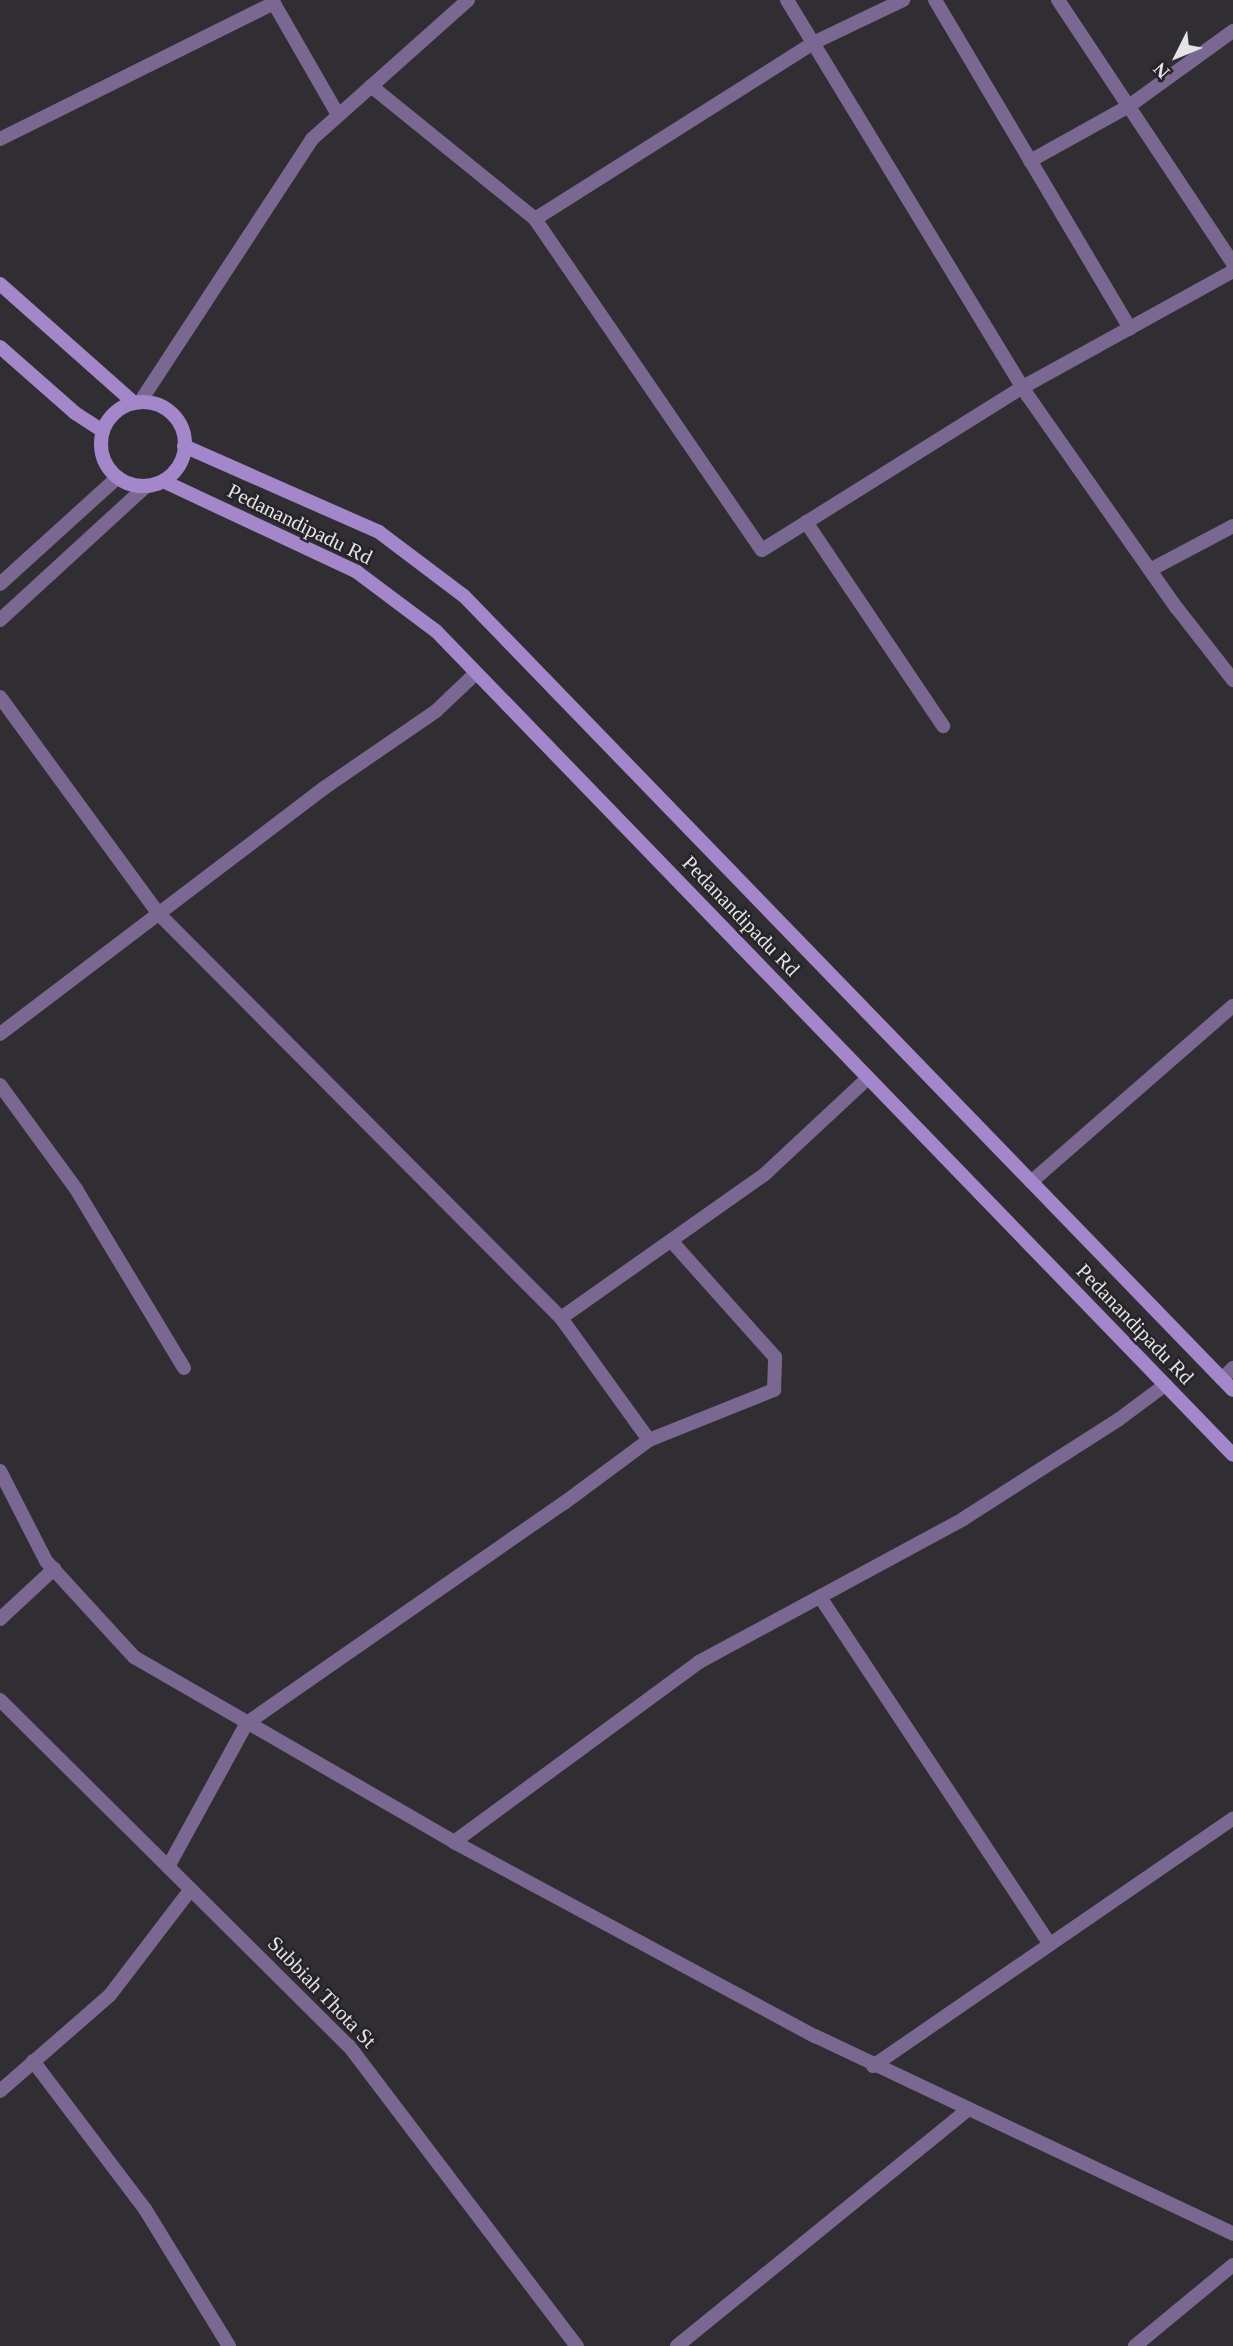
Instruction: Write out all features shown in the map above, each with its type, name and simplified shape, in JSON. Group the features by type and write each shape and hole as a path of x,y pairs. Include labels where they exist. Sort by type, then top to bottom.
{"main road":[{"path":"0,284 137,403"},
{"path":"0,347 75,413 103,431"},
{"path":"137,403 155,404 168,410 179,421 184,446 180,463 163,481 146,486 118,477 108,467 102,453 103,431 115,413 137,403"},
{"name":"Pedanandipadu Rd","path":"184,446 379,532 464,596 1233,1390"},
{"name":"Pedanandipadu Rd","path":"163,481 357,572 436,631 1233,1455"}],"street":[{"path":"137,403 312,139 468,0"},
{"path":"787,0 1023,387 1150,570 1233,680"},
{"path":"535,219 813,43 903,0"},
{"path":"935,0 1130,328"},
{"path":"1058,0 1233,263"},
{"path":"0,139 273,1 338,115"},
{"path":"1030,161 1129,106 1233,31"},
{"path":"371,86 535,219 762,550 1023,387 1233,271"},
{"path":"0,584 118,477"},
{"path":"0,620 146,486"},
{"path":"806,522 943,726"},
{"path":"1150,570 1233,526"},
{"path":"0,1034 324,788 436,710 476,673"},
{"path":"0,697 159,914 561,1318 649,1440"},
{"path":"1031,1182 1233,1006"},
{"path":"561,1318 765,1174 868,1078"},
{"path":"0,1085 76,1189 184,1368"},
{"path":"169,1867 247,1723 564,1503 649,1440 774,1390 775,1357 672,1242"},
{"path":"1222,1379 1233,1368"},
{"path":"454,1843 699,1662 963,1519 1118,1420 1165,1385"},
{"path":"0,1471 46,1560 134,1657 454,1843 873,2066 1233,2235"},
{"path":"0,1619 54,1569"},
{"path":"820,1597 1049,1943"},
{"name":"Subbiah Thota St","path":"0,1700 349,2046 577,2346"},
{"path":"873,2066 1233,1819"},
{"path":"0,2091 110,1995 191,1889"},
{"path":"33,2061 145,2210 229,2346"},
{"path":"677,2346 967,2110"},
{"path":"1135,2346 1233,2265"}]}
